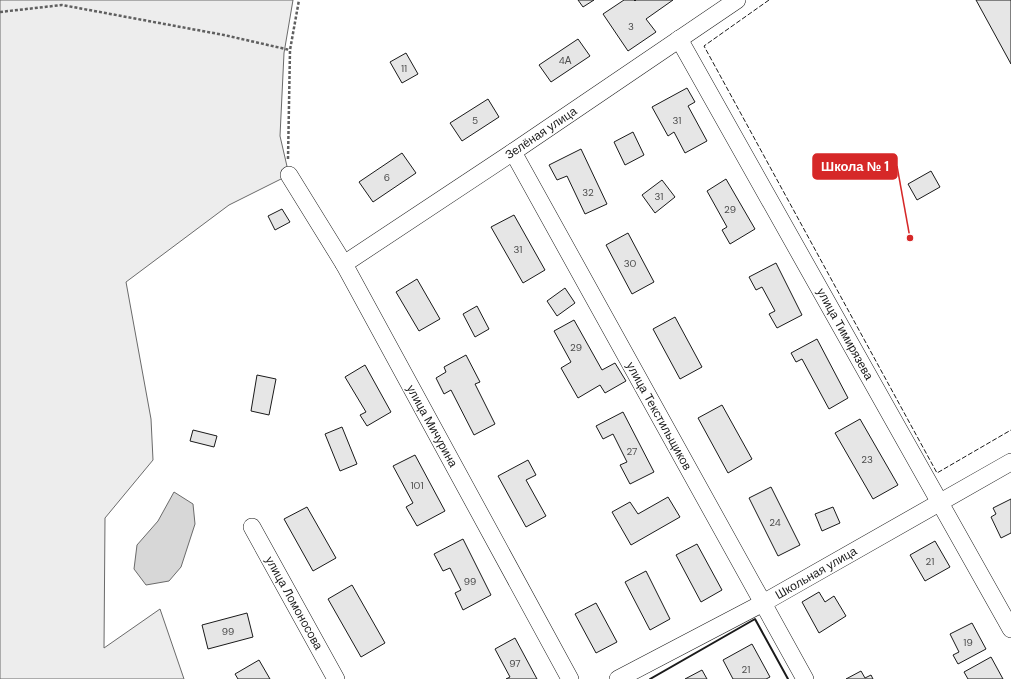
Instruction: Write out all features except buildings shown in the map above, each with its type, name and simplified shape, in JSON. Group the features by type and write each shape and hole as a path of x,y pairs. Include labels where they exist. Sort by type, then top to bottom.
{"street":[{"name":"Зелёная улица","path":"344,264 513,152 737,0"},
{"name":"улица Тимирязева","path":"679,39 1011,629"},
{"name":"улица Текстильщиков","path":"513,152 805,679"},
{"name":"улица Мичурина","path":"288,175 344,264 570,679"},
{"name":"Школьная улица","path":"618,679 763,603 1011,462"},
{"name":"улица Ломоносова","path":"252,527 336,679"}],"path":[{"path":"288,175 288,94 290,50 299,0"},
{"path":"0,12 62,5 290,50"}],"shaded area":[{"path":"0,0 293,0 284,53 280,136 289,175 229,205 126,282 151,419 153,460 105,518 104,648 160,609 184,679 0,679"},
{"path":"174,492 193,504 195,524 181,567 169,581 146,585 134,569 137,545 158,521"}],"fence":[{"path":"769,0 704,46 937,473 1011,430"}],"wall":[{"path":"650,679 755,619 788,679"}],"place":[{"name":"Школа № 1","path":"910,238"}]}
